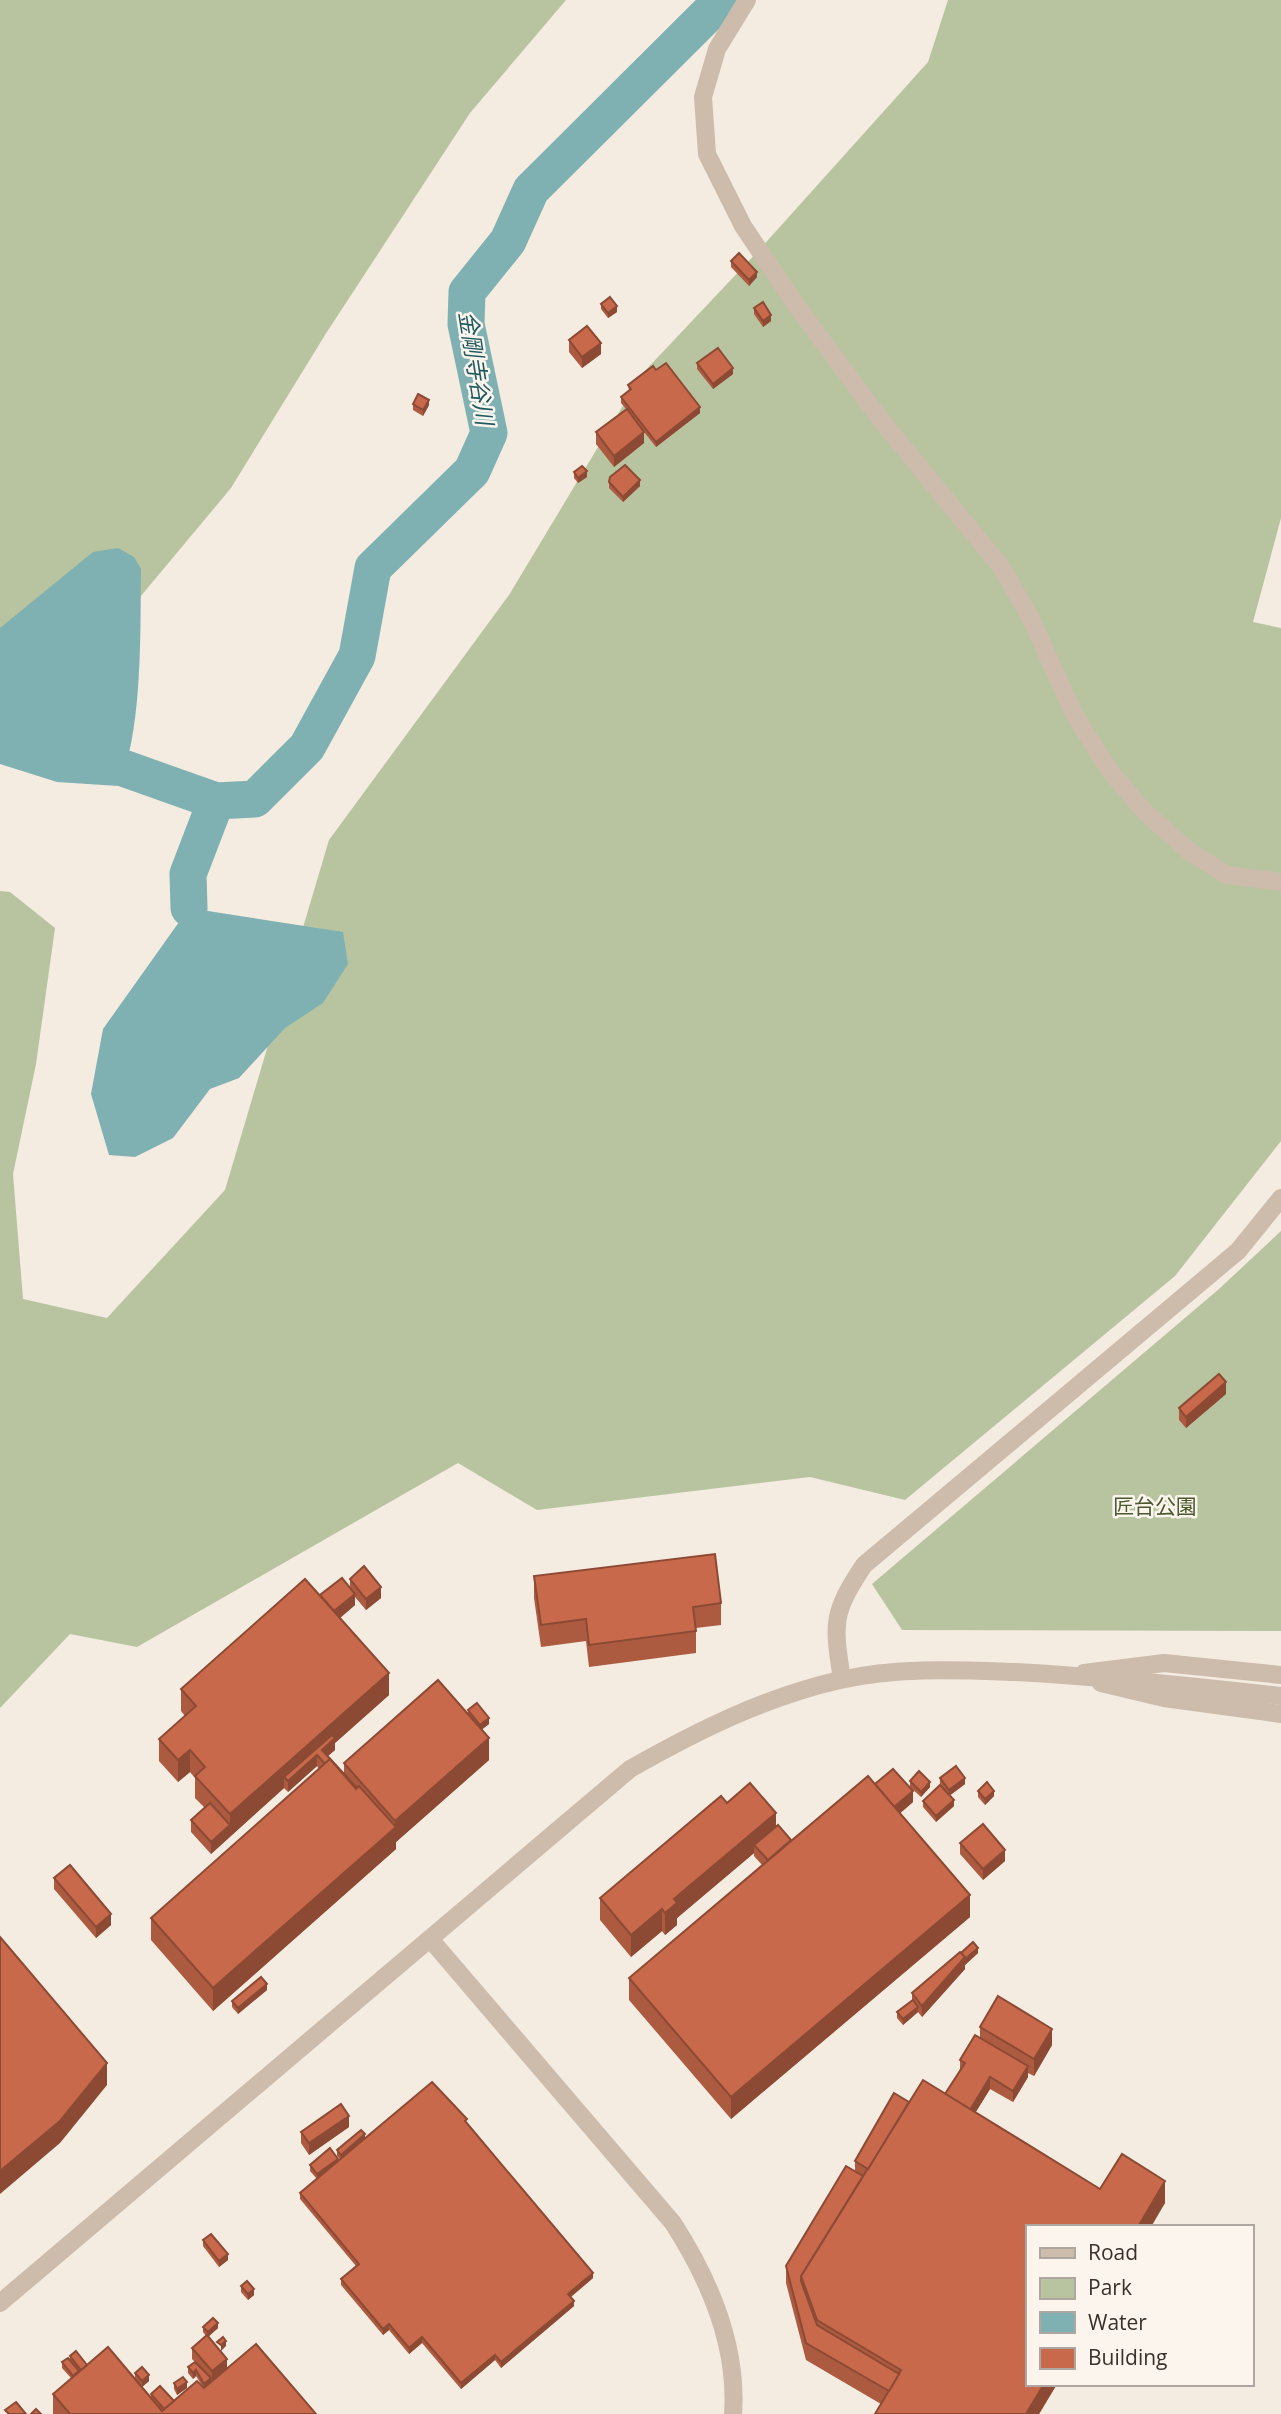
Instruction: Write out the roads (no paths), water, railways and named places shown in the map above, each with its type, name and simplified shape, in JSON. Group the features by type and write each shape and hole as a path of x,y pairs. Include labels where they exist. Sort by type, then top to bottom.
{"street":[{"path":"747,0 717,49 703,97 708,154 743,226 796,305 881,420 1002,568 1031,619 1075,716 1110,771 1145,812 1190,852 1227,874 1281,881"},
{"path":"842,1679 835,1635 841,1599 864,1566 1238,1251 1281,1198"},
{"path":"1067,1675 1164,1663 1281,1675"},
{"path":"0,2303 630,1769 698,1731 768,1701 842,1679 932,1669 1116,1677 1281,1696"},
{"path":"1067,1675 1164,1698 1281,1714"},
{"path":"431,1940 673,2223 696,2258 714,2301 728,2352 733,2414"}],"water":[{"path":"118,548 134,557 141,569 139,679 132,736 119,786 57,782 0,764 0,628 93,552"},
{"path":"189,908 343,932 348,964 323,1003 285,1028 239,1078 210,1089 173,1138 135,1157 109,1155 91,1094 103,1029"}],"waterway":[{"name":"金剛寺谷川","path":"189,908 188,874 216,801 255,799 307,747 357,656 373,568 472,471 489,433 466,324 467,292 508,241 531,190 722,0"},
{"name":"金剛寺谷川","path":"126,769 216,801"}],"park label":[{"name":"匠台公園","path":"1155,1506"}]}
